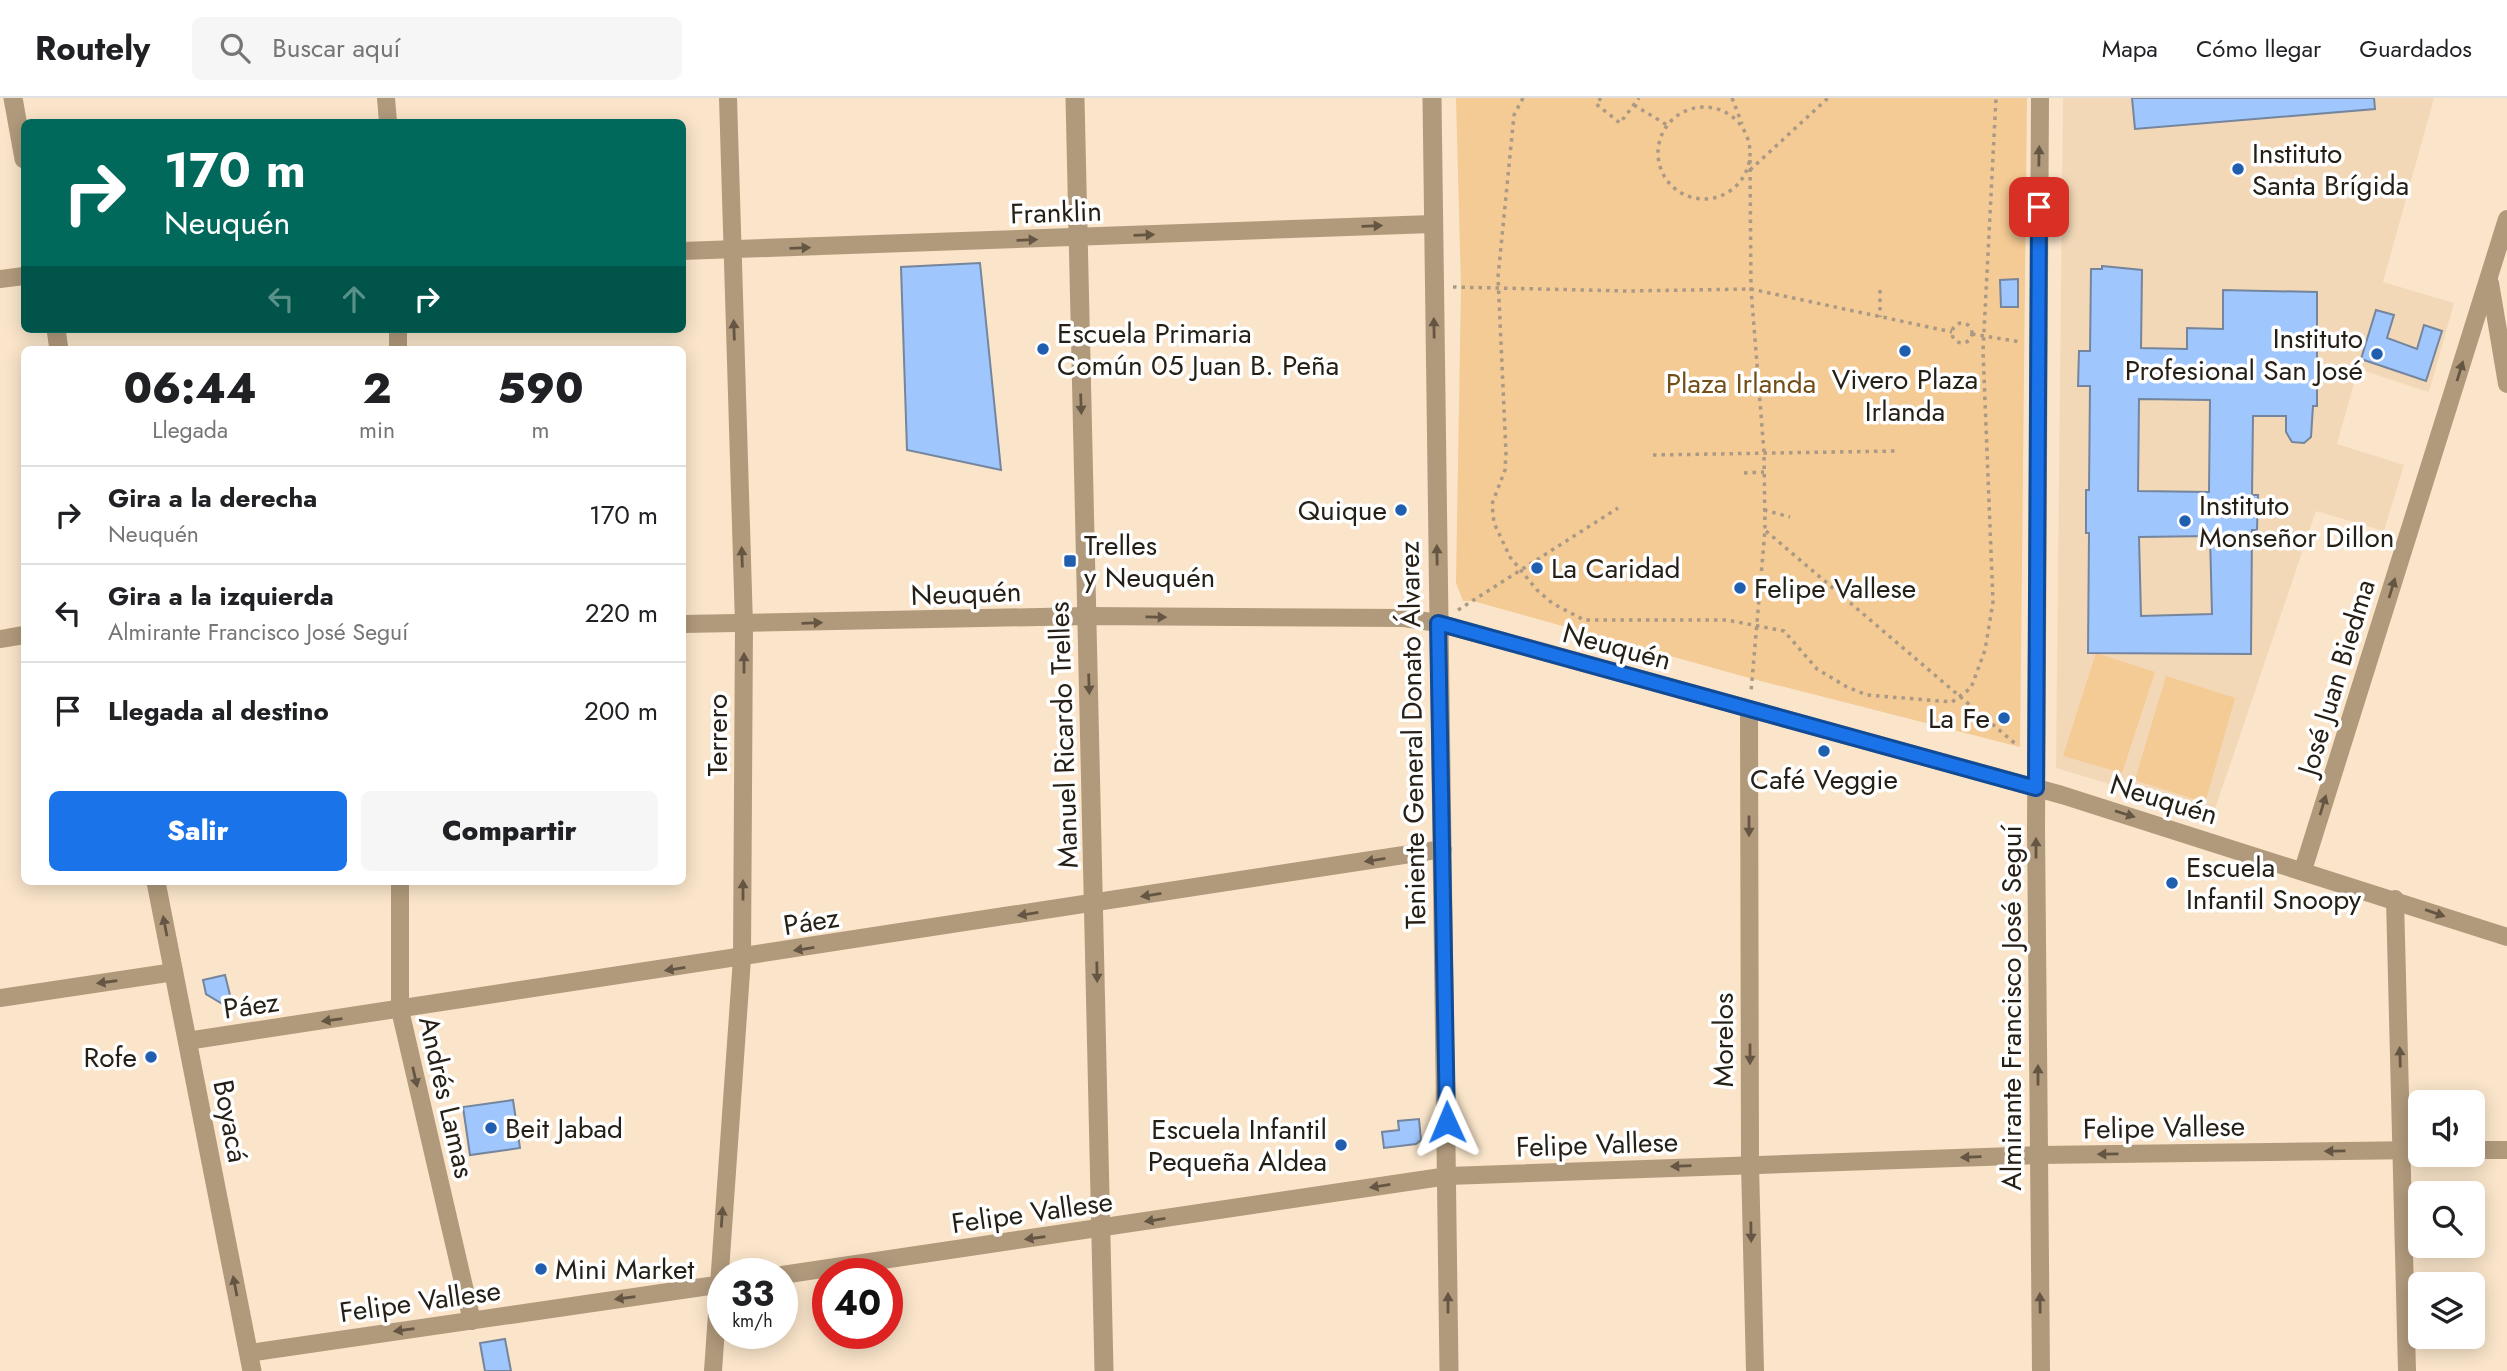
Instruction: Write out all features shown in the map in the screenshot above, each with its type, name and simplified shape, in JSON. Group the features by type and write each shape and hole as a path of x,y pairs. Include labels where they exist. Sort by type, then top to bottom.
{"street":[{"path":"13,98 21,142"},
{"path":"386,98 388,119"},
{"name":"Terrero","path":"722,1258 742,958 744,625 728,98"},
{"name":"Manuel Ricardo Trelles","path":"1075,98 1076,238 1096,904 1104,1371"},
{"name":"Teniente General Donato Álvarez","path":"1432,98 1449,1371"},
{"name":"Almirante Francisco José Seguí","path":"2040,98 2036,788 2041,1371"},
{"name":"José Juan Biedma","path":"2303,870 2507,219"},
{"name":"Franklin","path":"686,251 1432,224"},
{"path":"0,279 21,276"},
{"path":"2489,279 2507,384"},
{"name":"Neuquén","path":"686,624 744,625 1087,616 1405,618 1438,623 2036,788 2395,899 2507,937"},
{"path":"0,639 21,636"},
{"name":"Morelos","path":"1749,709 1750,1164 1755,1371"},
{"name":"Páez","path":"187,1041 1443,849"},
{"name":"Boyacá","path":"157,885 250,1362"},
{"name":"Andrés Lamas","path":"400,885 400,1010 472,1321"},
{"path":"2395,899 2408,1091"},
{"path":"0,998 174,972"},
{"name":"Felipe Vallese","path":"798,1273 1448,1176 2039,1156 2408,1150"},
{"path":"2485,1150 2507,1150"},
{"path":"2407,1371 2412,1167"},
{"name":"Felipe Vallese","path":"250,1362 472,1321 707,1286"},
{"name":"Terrero","path":"713,1371 715,1349"}],"path":[{"path":"1523,98 1514,115 1509,151 1498,288 1506,453 1505,470 1492,504 1494,523 1510,557 1552,603 1584,620 1727,620 1784,631 1817,669 1847,687 1867,695 1952,702 1971,688 1985,650 1993,602 1983,335 1996,98"},
{"path":"1601,98 1596,104 1620,123 1639,98"},
{"path":"1732,98 1750,144 1751,289 1764,452 1765,530 1749,709"},
{"path":"1744,129 1733,117 1710,107 1686,111 1667,125 1660,139 1657,155 1661,171 1678,192 1693,198 1709,199 1725,195 1828,98"},
{"path":"1634,104 1667,125"},
{"path":"1745,176 1750,160"},
{"path":"1433,287 1751,289 1952,332"},
{"path":"1880,290 1880,317"},
{"path":"1952,332 1961,323 1970,327 1972,334"},
{"path":"1952,332 1953,339 1962,343 1972,334 2037,343"},
{"path":"1653,455 1895,451"},
{"path":"1744,473 1764,472"},
{"path":"1438,623 1618,508"},
{"path":"1765,510 1790,517"},
{"path":"1765,530 2036,761"}],"shaded area":[{"name":"Instituto Monseñor Dillon","path":"2063,98 2434,98 2383,282 2454,303 2429,392 2358,369 2337,444 2404,465 2384,531 2316,511 2213,815 2056,768"}],"green space":[{"name":"Plaza Irlanda","path":"1456,98 2027,98 2020,747 1753,679 1473,601 1463,601 1456,583 1461,287"},
{"path":"2096,653 2155,672 2122,773 2063,756"},
{"path":"2166,676 2235,698 2205,803 2135,780"}],"building":[{"path":"2132,98 2374,98 2375,109 2135,129"},
{"path":"980,263 1001,470 907,450 901,267"},
{"path":"2102,266 2142,270 2141,348 2187,349 2187,328 2223,329 2223,290 2317,292 2317,406 2313,406 2311,437 2304,443 2292,442 2286,432 2286,416 2253,416 2252,495 2258,495 2257,530 2252,530 2251,654 2088,653 2089,533 2086,533 2086,490 2089,490 2090,386 2078,386 2079,351 2090,351 2091,269 2102,269","holes":["2139,399 2210,400 2209,492 2138,491","2210,536 2212,614 2141,616 2139,537"]},
{"path":"2018,279 2018,307 2001,307 2000,280"},
{"path":"2376,310 2394,315 2387,338 2417,349 2424,325 2442,331 2426,381 2361,359"},
{"path":"225,975 234,1011 206,994 203,980"},
{"name":"Beit Jabad","path":"513,1100 520,1148 470,1155 463,1107"},
{"path":"1419,1119 1421,1140 1416,1144 1384,1148 1382,1132 1399,1130 1398,1121"},
{"path":"505,1339 511,1371 485,1371 480,1343"}],"place":[{"name":"Instituto Santa Brígida","path":"2238,169"},
{"name":"Escuela Primaria Común 05 Juan B. Peña","path":"1043,349"},
{"name":"Vivero Plaza Irlanda","path":"1905,351"},
{"name":"Instituto Profesional San José","path":"2377,354"},
{"name":"Quique","path":"1401,510"},
{"name":"Instituto Monseñor Dillon","path":"2185,521"},
{"name":"Trelles y Neuquén","path":"1070,561"},
{"name":"La Caridad","path":"1537,568"},
{"name":"Felipe Vallese","path":"1740,588"},
{"name":"La Fe","path":"2004,718"},
{"name":"Café Veggie","path":"1824,751"},
{"name":"Escuela Infantil Snoopy","path":"2172,883"},
{"name":"Rofe","path":"151,1057"},
{"name":"Beit Jabad","path":"491,1128"},
{"name":"Escuela Infantil Pequeña Aldea","path":"1341,1145"},
{"name":"Mini Market","path":"541,1269"}],"route":[{"path":"1447,1122 1438,623 2036,788 2039,207"}]}
